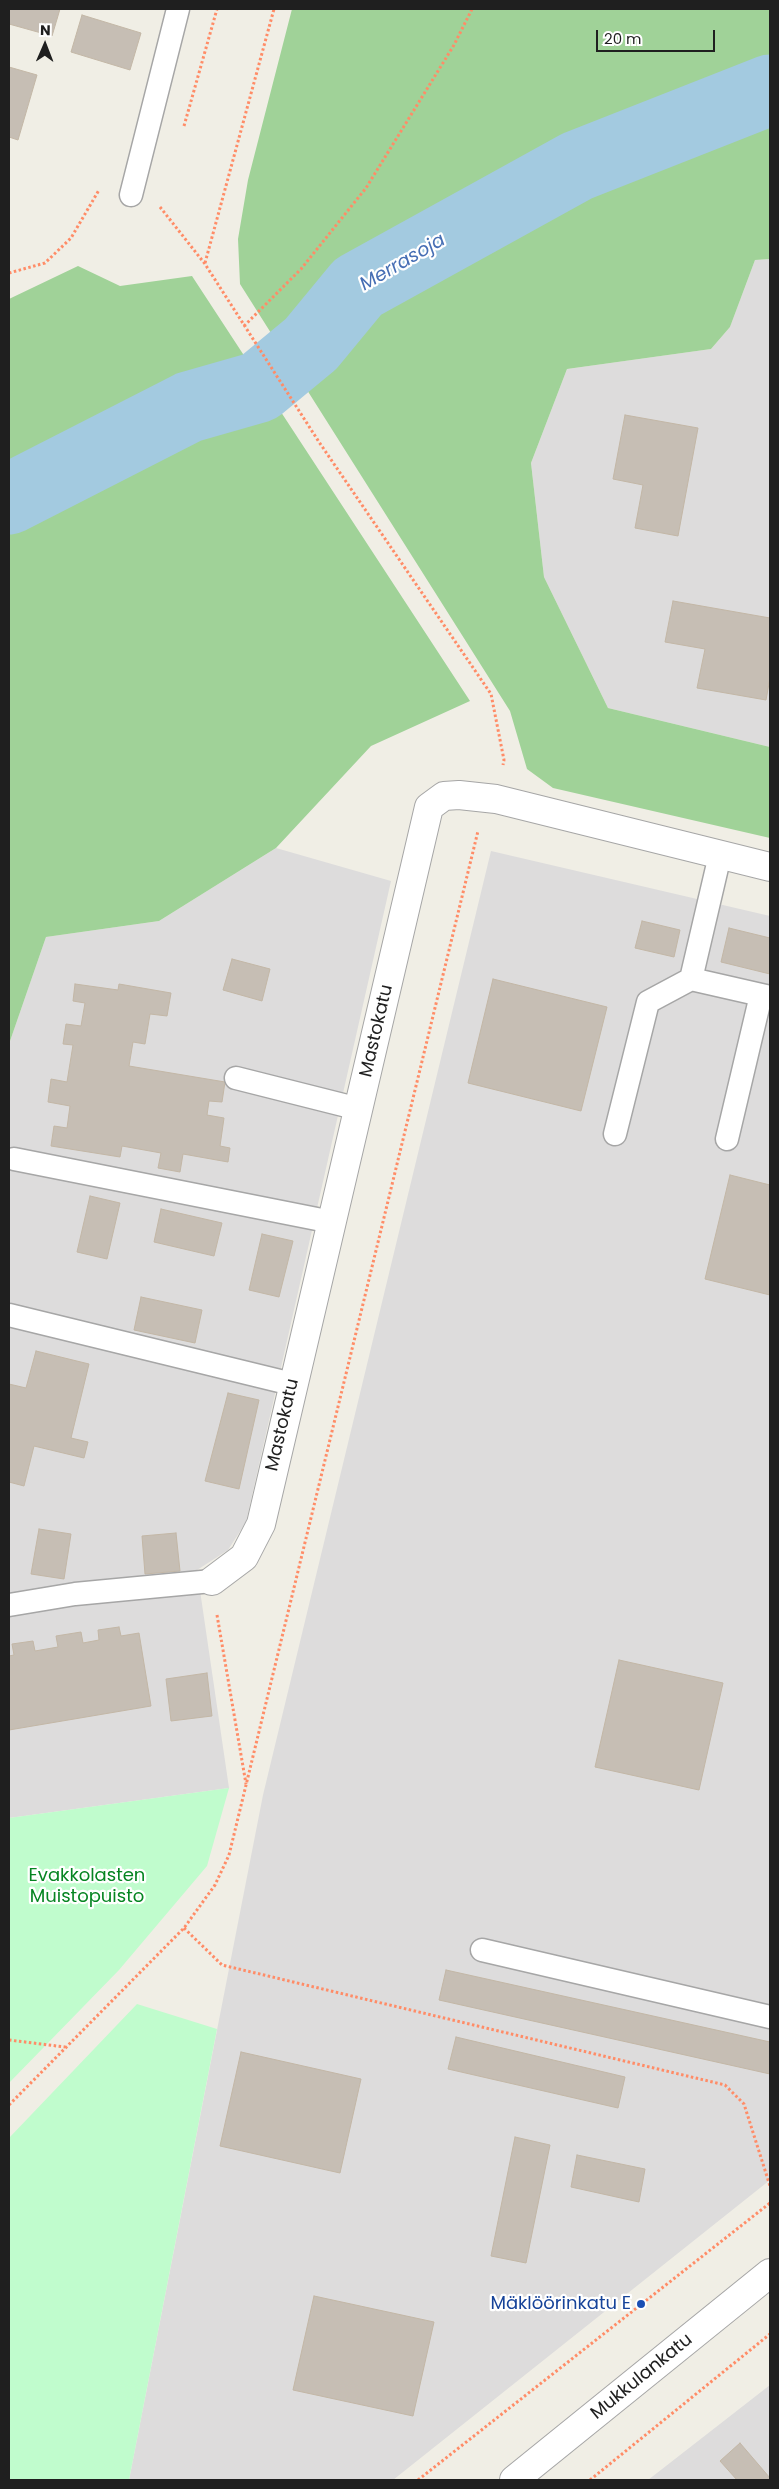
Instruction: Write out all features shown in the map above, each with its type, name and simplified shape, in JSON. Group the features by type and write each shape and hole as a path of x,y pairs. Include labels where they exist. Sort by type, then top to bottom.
{"street":[{"name":"Mastokatu","path":"212,1581 244,1557 261,1524 292,1384 359,1109 429,807 444,796 459,795 496,799 770,867"},
{"name":"Mukkulankatu","path":"514,2480 770,2273"}],"lane":[{"path":"131,195 178,9"},
{"path":"691,978 720,855"},
{"path":"615,1134 648,1002 691,978 765,996 727,1139"},
{"path":"236,1078 359,1109"},
{"path":"14,1159 332,1222"},
{"path":"9,1315 292,1384"},
{"path":"9,1605 76,1594 212,1581"},
{"path":"482,1950 770,2017"}],"path":[{"path":"183,133 217,9"},
{"path":"205,264 274,9"},
{"path":"245,327 302,269 366,188 454,45 472,9"},
{"path":"9,273 45,262 52,256 71,238 98,190 153,198 205,264 319,442"},
{"path":"162,210 164,200"},
{"path":"212,1581 246,1787"},
{"path":"184,1928 222,1965 725,2085 744,2104 770,2186"},
{"path":"9,2040 65,2047"},
{"path":"418,2480 770,2203"},
{"path":"590,2480 770,2334"}],"shaded area":[{"path":"770,259 770,747 608,708 544,577 531,463 567,369 711,349 730,327 755,260"},
{"path":"276,848 391,881 246,1522 228,1550 197,1570 229,1788 9,1818 9,1044 46,937 159,921"},
{"path":"491,851 770,916 770,2180 393,2480 129,2480 263,1795"},
{"path":"770,2385 770,2480 648,2480"}],"green space":[{"path":"292,9 770,9 770,259 755,260 730,327 711,349 567,369 531,463 544,577 608,708 770,747 770,838 553,788 527,769 510,711 240,284 238,239 248,180"},
{"path":"78,266 120,286 192,276 470,701 371,746 276,848 159,921 46,937 9,1044 9,299"},
{"name":"Evakkolasten Muistopuisto","path":"229,1788 207,1866 119,1970 9,2083 9,1818"},
{"path":"137,2004 217,2029 129,2480 9,2480 9,2138"}],"building":[{"path":"9,9 60,9 52,36 9,24"},
{"path":"82,15 141,33 130,70 71,52"},
{"path":"9,67 37,75 18,140 9,137"},
{"path":"625,415 698,428 678,536 635,528 643,485 613,479"},
{"path":"673,601 770,618 770,678 766,700 697,688 705,649 665,642"},
{"path":"642,921 680,930 674,957 635,948"},
{"path":"729,928 770,938 770,974 721,962"},
{"path":"232,959 270,969 262,1001 223,990"},
{"path":"493,979 607,1007 581,1111 468,1083"},
{"path":"75,984 118,990 119,984 171,993 167,1016 150,1014 145,1044 133,1042 129,1066 225,1082 222,1102 209,1101 207,1115 224,1118 220,1146 230,1148 228,1162 183,1154 180,1172 158,1168 161,1153 122,1146 120,1157 51,1146 54,1126 67,1128 70,1106 48,1102 51,1079 67,1082 73,1045 63,1044 66,1024 81,1026 85,1003 73,1001"},
{"path":"730,1175 770,1185 770,1295 705,1279"},
{"path":"90,1196 120,1203 107,1259 77,1252"},
{"path":"161,1209 222,1223 214,1256 154,1242"},
{"path":"262,1234 293,1241 279,1297 249,1290"},
{"path":"141,1297 202,1310 195,1343 134,1330"},
{"path":"36,1351 89,1364 71,1438 88,1442 84,1458 34,1446 24,1486 9,1482 9,1384 26,1388"},
{"path":"228,1393 259,1400 239,1489 205,1481"},
{"path":"39,1529 71,1534 64,1579 31,1574"},
{"path":"176,1533 180,1571 145,1574 142,1536"},
{"path":"119,1627 121,1636 139,1633 151,1706 9,1730 9,1656 14,1655 12,1644 33,1641 35,1651 58,1647 56,1636 81,1632 83,1643 99,1640 98,1630"},
{"path":"619,1660 723,1683 699,1790 595,1767"},
{"path":"207,1673 212,1716 171,1721 166,1679"},
{"path":"446,1970 770,2042 770,2074 439,2000"},
{"path":"456,2037 625,2077 618,2108 448,2069"},
{"path":"241,2052 361,2079 340,2173 220,2146"},
{"path":"515,2137 550,2145 526,2263 491,2256"},
{"path":"577,2155 645,2169 639,2202 571,2187"},
{"path":"314,2296 434,2322 413,2416 293,2390"},
{"path":"740,2443 770,2478 769,2480 737,2480 720,2461"}],"waterway":[{"name":"Merrasoja","path":"9,499 189,407 259,387 311,344 358,287 577,166 770,90"}],"place":[{"name":"Mäklöörinkatu E","path":"641,2304"}]}
